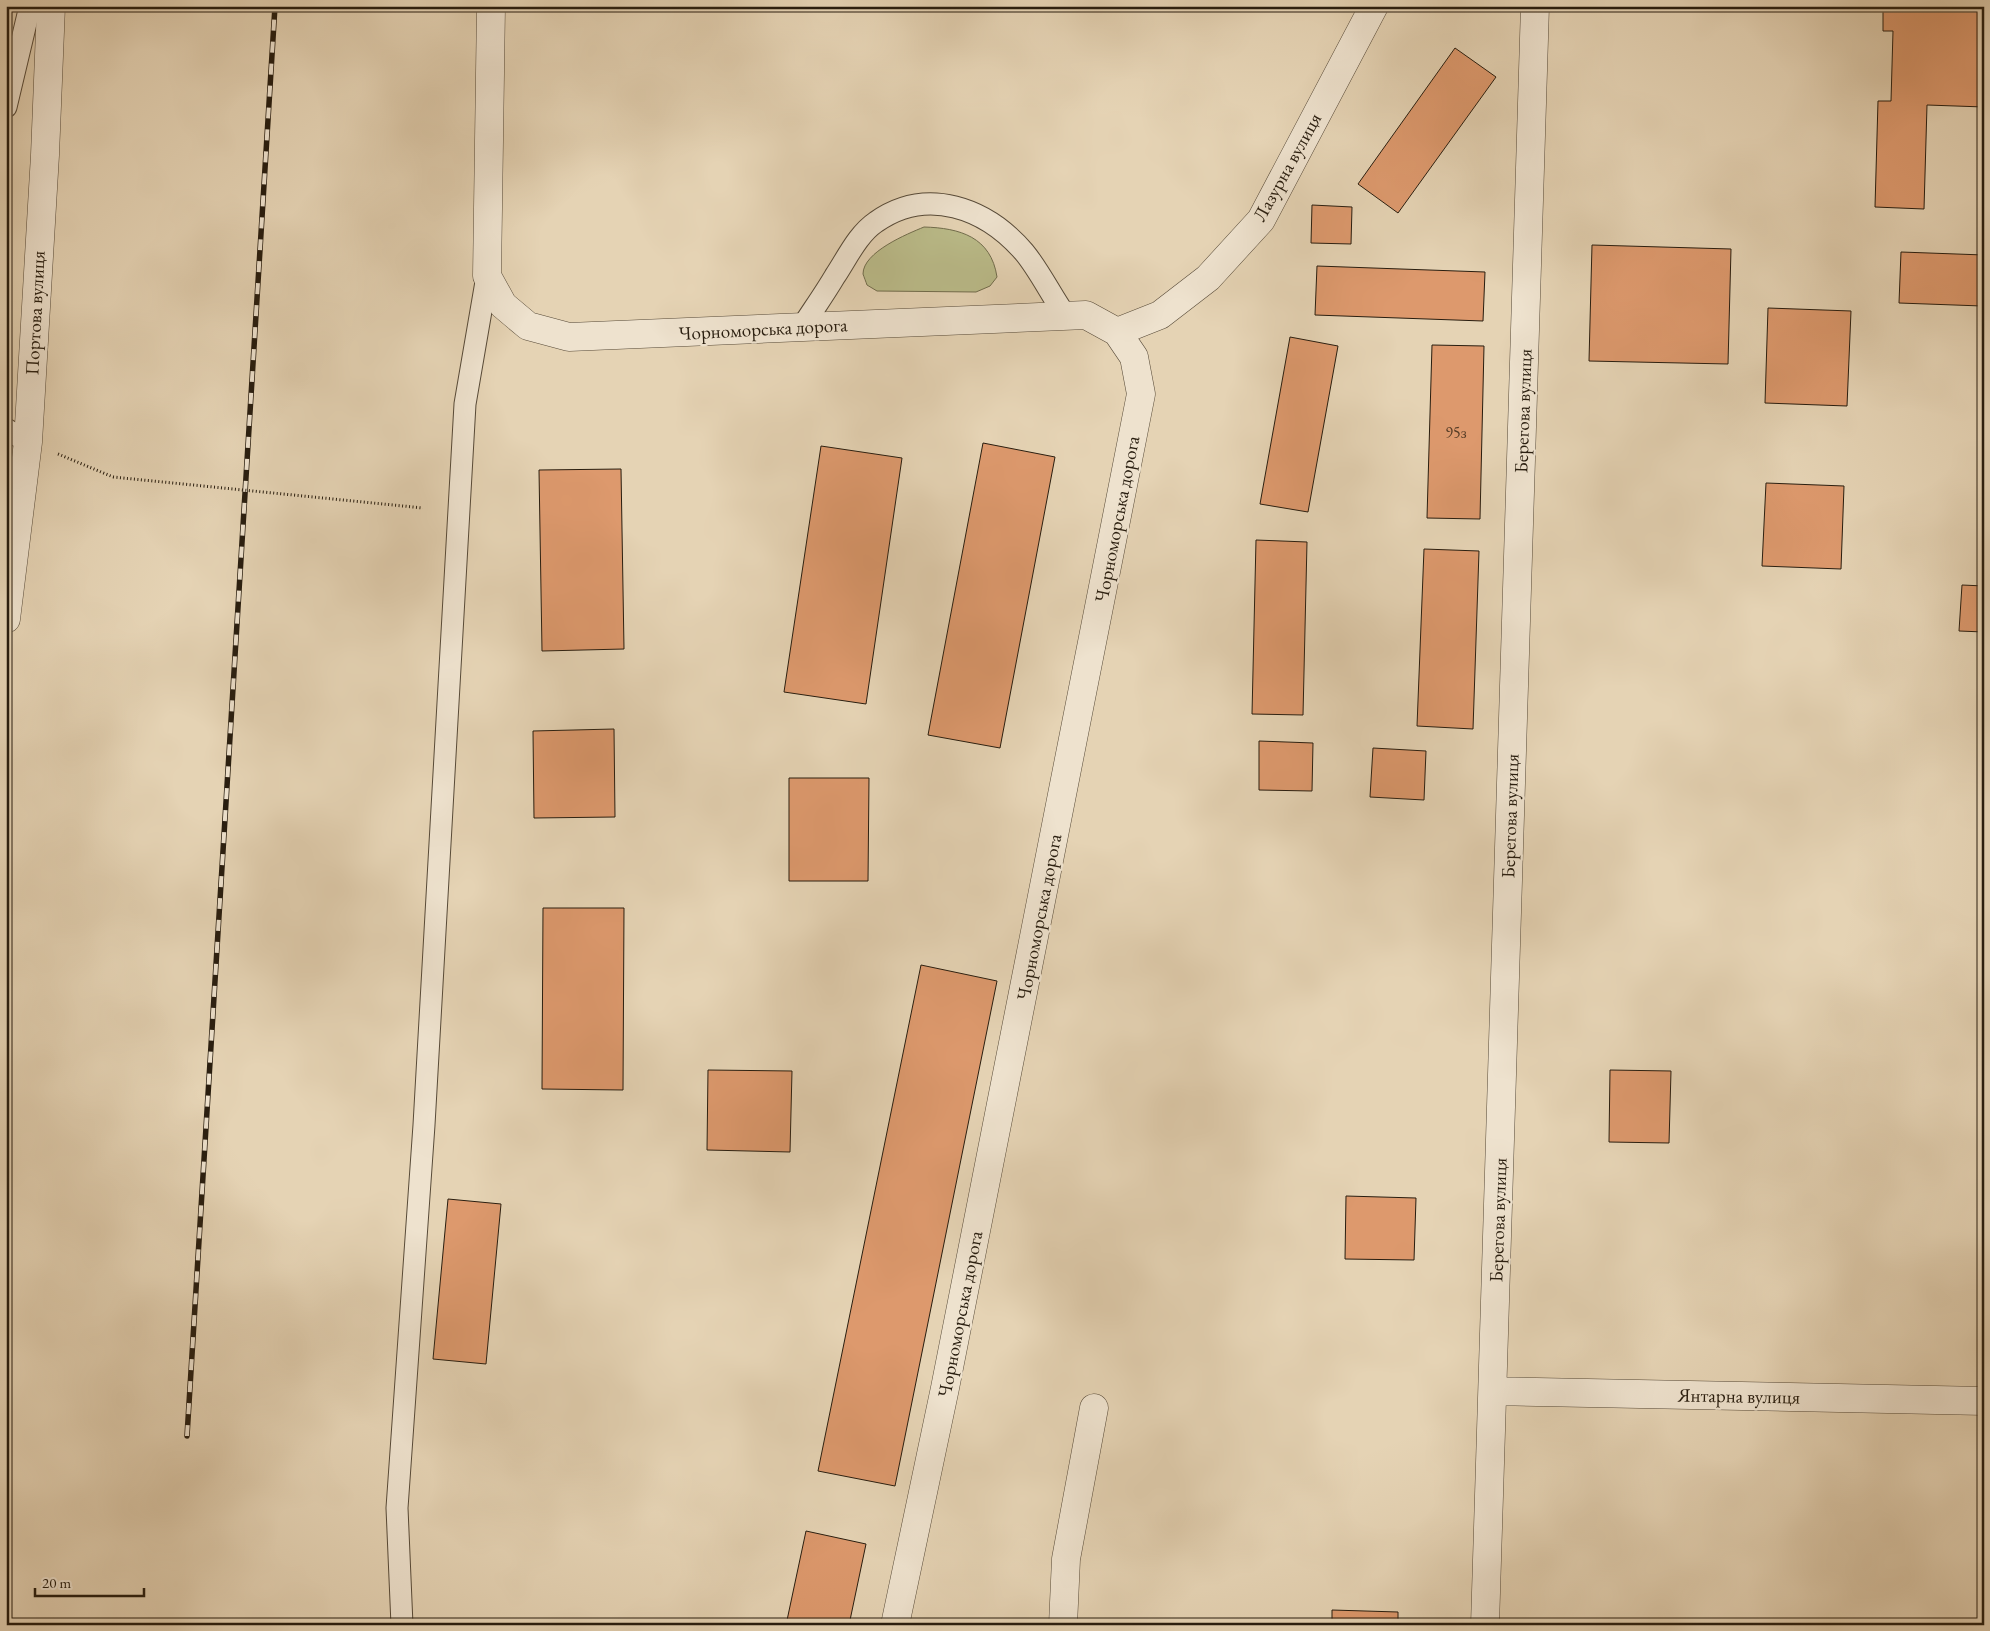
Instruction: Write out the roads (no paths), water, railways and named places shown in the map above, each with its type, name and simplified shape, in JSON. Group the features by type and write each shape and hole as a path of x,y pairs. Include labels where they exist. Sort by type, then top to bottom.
{"street":[{"name":"Портова вулиця","path":"6,619 17,435 45,155 51,6"},
{"name":"Чорноморська дорога","path":"491,6 487,276 503,305 528,326 569,337 1086,315 1118,332 1134,357 1141,394 947,1378 894,1625"},
{"name":"Лазурна вулиця","path":"1118,332 1160,315 1208,278 1261,220 1374,6"},
{"name":"Берегова вулиця","path":"1485,1625 1535,6"},
{"name":"Янтарна вулиця","path":"1493,1391 1984,1402"},
{"path":"1063,1625 1066,1559 1094,1408"}],"lane":[{"path":"6,108 30,6"},
{"path":"802,327 855,244 875,222 905,208 934,203 966,209 999,227 1024,252 1064,315"},
{"path":"402,1625 397,1508 425,1106 465,414 487,276"}],"railway":[{"path":"187,1436 275,6"}]}
